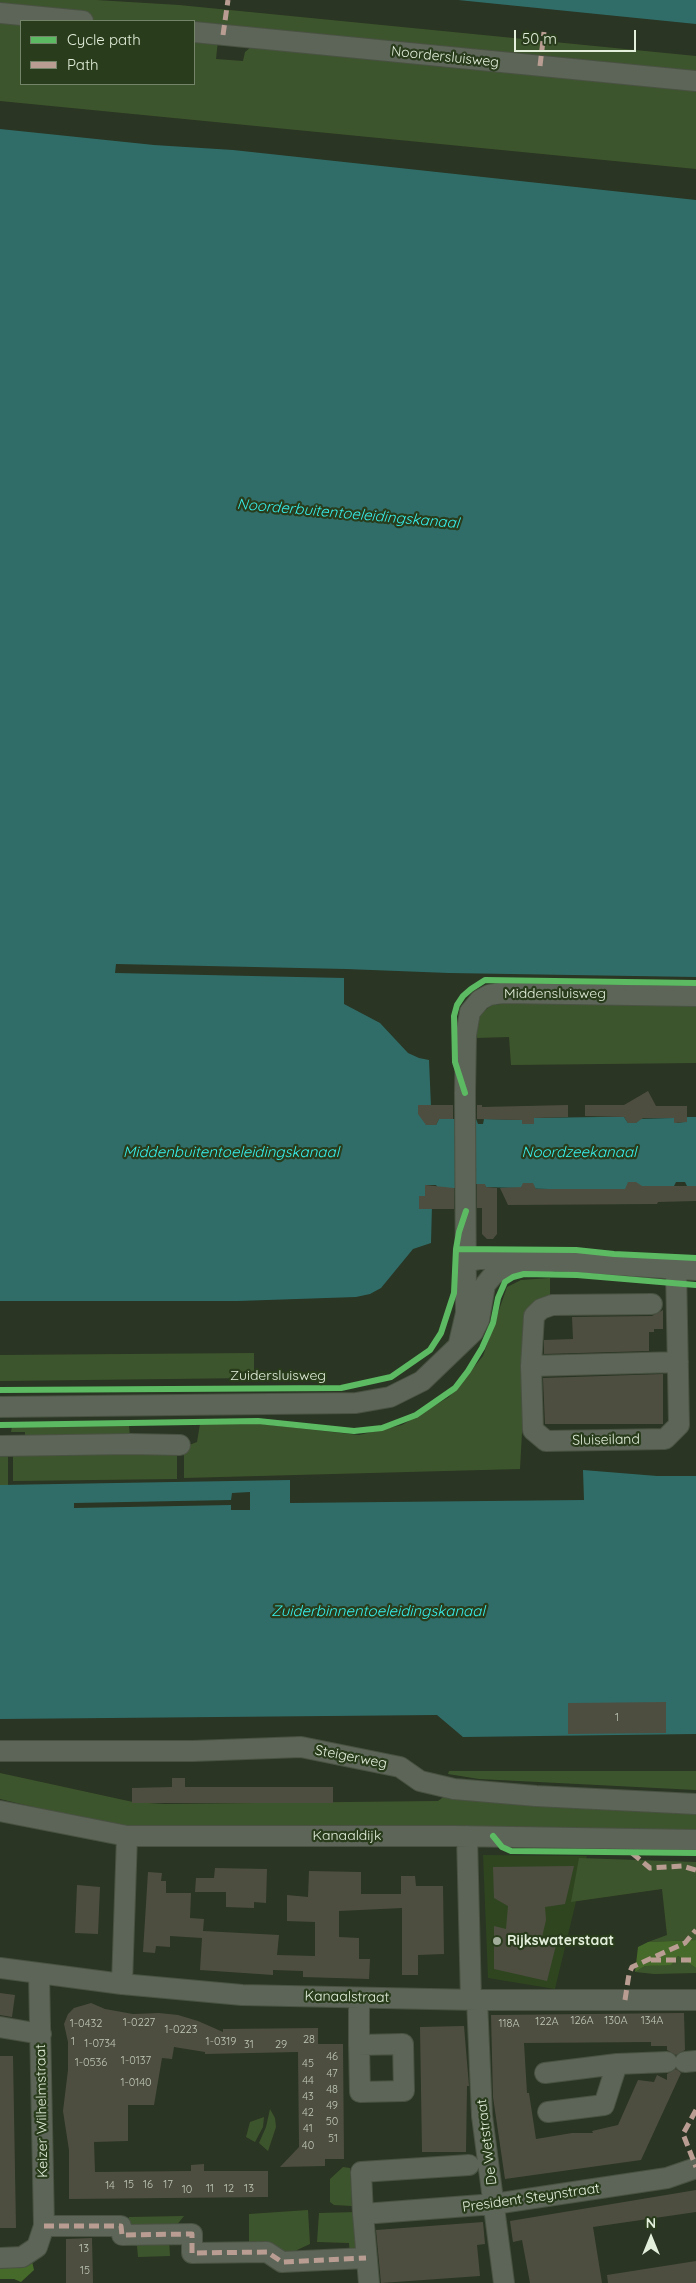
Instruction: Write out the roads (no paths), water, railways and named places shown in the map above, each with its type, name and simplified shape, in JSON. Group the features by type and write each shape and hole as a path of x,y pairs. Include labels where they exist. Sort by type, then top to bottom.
{"street":[{"path":"0,13 73,20"},
{"name":"Noordersluisweg","path":"195,32 696,81"},
{"name":"Middensluisweg","path":"466,1267 466,1034 470,1012 480,1000 489,995 511,993 696,996"},
{"path":"466,1267 479,1259 497,1259 696,1270"},
{"path":"457,1349 474,1332 479,1320 485,1285 489,1280 502,1269 512,1266 551,1262"},
{"path":"466,1267 489,1280"},
{"path":"457,1349 466,1313 466,1267"},
{"name":"Sluiseiland","path":"652,1304 552,1305 541,1309 534,1316 531,1366 533,1430 546,1440 666,1439 679,1425 676,1269"},
{"name":"Zuidersluisweg","path":"0,1407 356,1403 390,1397 422,1382 457,1349"},
{"path":"531,1366 678,1362"},
{"path":"0,1446 130,1444 180,1446"},
{"path":"0,1745 28,1751"},
{"name":"Steigerweg","path":"0,1751 193,1750 301,1747 400,1767 420,1782 454,1789 536,1796 696,1804"},
{"name":"Kanaaldijk","path":"0,1811 127,1836 467,1836 696,1840"},
{"path":"122,1984 127,1836"},
{"name":"De Wetstraat","path":"467,1836 474,2000 482,2116 504,2283"},
{"name":"Kanaalstraat","path":"0,1968 122,1984 242,1995 474,2000 696,2000"},
{"name":"Keizer Wilhelmstraat","path":"0,2258 22,2257 37,2247 44,2226 40,1974"},
{"path":"359,2045 360,1998"},
{"path":"0,2027 41,2034"},
{"path":"545,2073 617,2064 683,2062"},
{"path":"548,2112 604,2105 617,2064"},
{"path":"369,2283 360,2172 469,2164"},
{"name":"President Steynstraat","path":"363,2214 494,2204 667,2178 696,2168"},
{"path":"44,2226 121,2226 122,2235 192,2234 192,2253 267,2252 282,2262 366,2258"}],"water":[{"path":"458,0 696,0 696,24"},
{"path":"0,129 154,145 233,150 696,200 696,977 449,973 116,964 115,973 344,978 344,1004 380,1023 408,1053 429,1060 431,1107 436,1125 439,1119 476,1119 478,1124 483,1124 484,1119 523,1120 534,1118 624,1117 628,1123 636,1123 638,1119 674,1118 677,1123 684,1122 687,1117 696,1117 696,1186 687,1186 685,1182 676,1182 674,1186 638,1186 629,1182 627,1189 580,1190 486,1187 484,1184 475,1184 473,1188 438,1188 436,1185 426,1185 432,1205 431,1243 413,1249 381,1288 370,1294 356,1297 238,1301 0,1301"},
{"name":"Zuiderbinnentoeleidingskanaal","path":"583,1470 657,1476 696,1476 696,1734 463,1737 437,1715 0,1719 0,1485 290,1480 290,1503 584,1500"}],"place":[{"name":"Rijkswaterstaat","path":"497,1941"}],"water label":[{"name":"Noorderbuitentoeleidingskanaal","path":"348,514"},
{"name":"Middenbuitentoeleidingskanaal","path":"231,1152"},
{"name":"Noordzeekanaal","path":"579,1152"}]}
